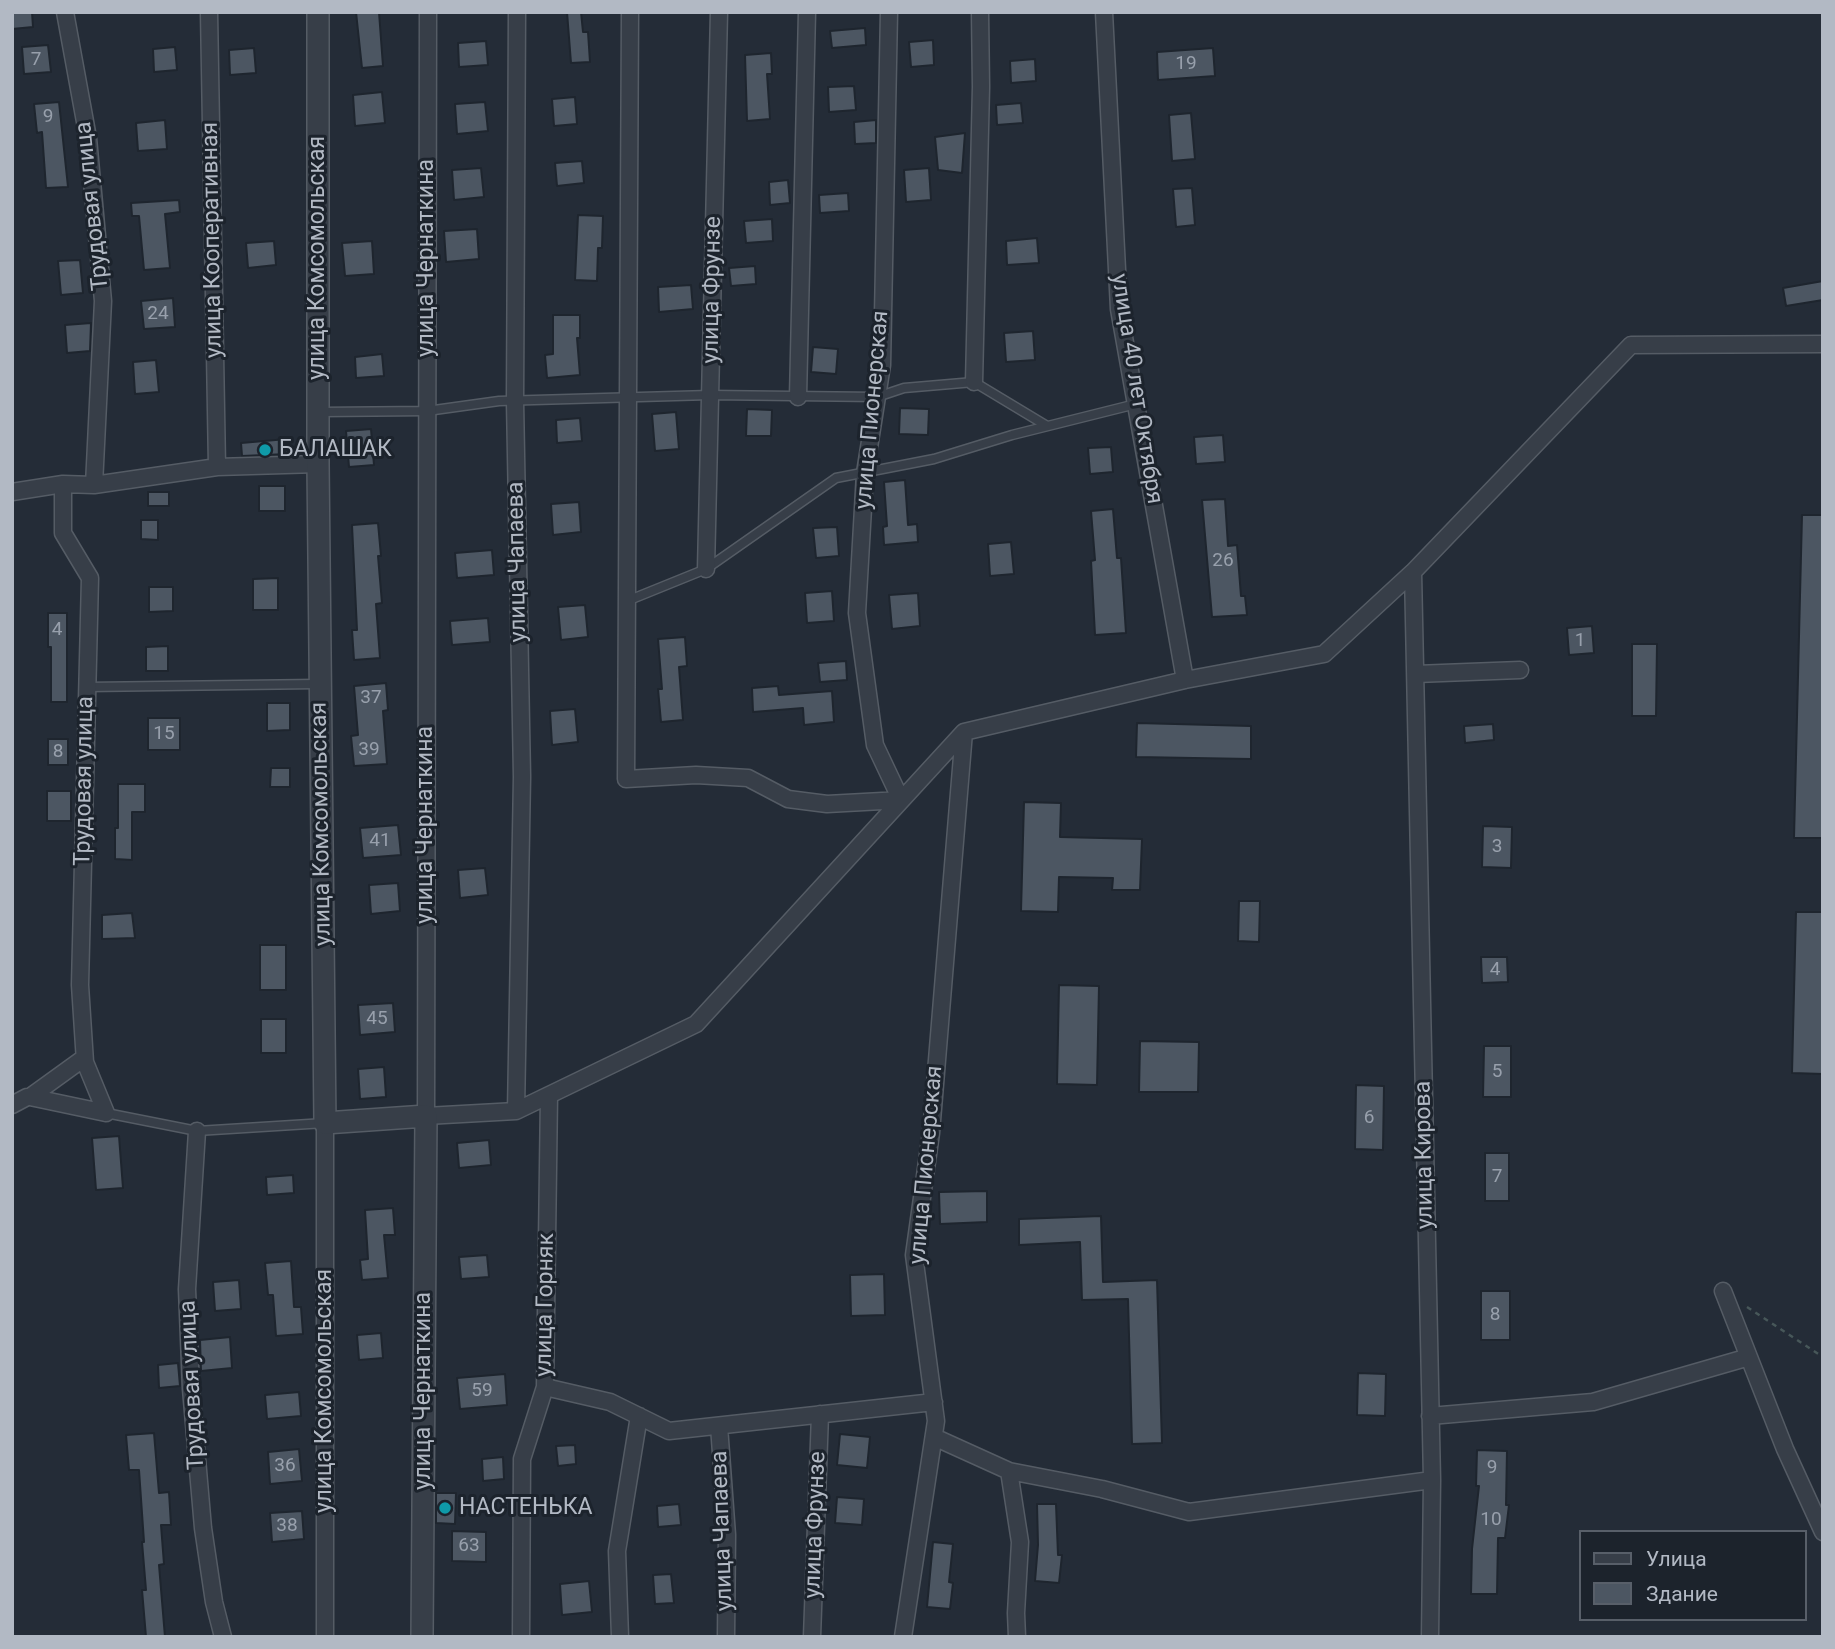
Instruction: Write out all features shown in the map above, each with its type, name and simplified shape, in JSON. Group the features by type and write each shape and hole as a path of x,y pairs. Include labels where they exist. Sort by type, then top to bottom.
{"street":[{"name":"Трудовая улица","path":"65,12 88,138 103,301 94,485"},
{"name":"улица Кооперативная","path":"209,12 217,467"},
{"name":"улица Комсомольская","path":"318,12 318,464 326,1123 325,1637"},
{"name":"улица Чернаткина","path":"422,1637 428,12"},
{"name":"улица Чапаева","path":"516,12 515,401 522,777 516,1111"},
{"path":"630,12 626,779 696,775 748,778 788,799 827,804 901,800"},
{"name":"улица Фрунзе","path":"706,569 719,12"},
{"path":"797,397 807,12"},
{"name":"улица Пионерская","path":"889,12 882,365 865,473 857,613 875,745 901,800"},
{"path":"974,382 981,100 980,12"},
{"name":"улица 40 лет Октября","path":"1104,12 1119,309 1185,680"},
{"path":"326,1123 516,1111 696,1024 964,732 1185,680 1324,654 1413,572 1631,345 1823,344"},
{"path":"12,492 63,484 94,485 217,467 318,464"},
{"name":"Трудовая улица","path":"63,484 63,533 90,578 80,985 84,1058 106,1113"},
{"name":"улица Кирова","path":"1413,572 1432,1480 1430,1637"},
{"path":"1416,674 1520,670"},
{"name":"улица Пионерская","path":"903,1637 936,1421 914,1255 931,1133 964,732"},
{"path":"12,1105 30,1097 84,1058"},
{"name":"улица Горняк","path":"521,1637 522,1459 545,1387 549,1095"},
{"path":"30,1097 106,1113"},
{"name":"Трудовая улица","path":"197,1130 187,1289 191,1389 203,1528 214,1602 223,1637"},
{"path":"1723,1291 1785,1449 1823,1532"},
{"path":"1430,1416 1593,1402 1749,1356"},
{"path":"545,1387 610,1402 669,1431 934,1402"},
{"name":"улица Фрунзе","path":"812,1637 821,1414"},
{"path":"620,1637 617,1551 639,1416"},
{"name":"улица Чапаева","path":"719,1426 727,1535 726,1637"},
{"path":"934,1437 1009,1471 1102,1489 1189,1512 1432,1480"},
{"path":"1009,1471 1020,1542 1017,1637"}],"lane":[{"path":"318,412 427,411 515,401 710,395 877,397 904,388 974,382 1047,426"},
{"path":"627,601 706,569 836,478 934,459 1047,426 1136,404"},
{"path":"88,687 320,684"},
{"path":"106,1113 197,1130 326,1123"}],"path":[{"path":"1723,1291 1823,1357"}],"building":[{"path":"12,12 32,12 33,27 12,29"},
{"path":"356,12 379,12 383,66 362,68"},
{"path":"567,12 581,12 583,32 588,32 590,62 571,63"},
{"path":"865,28 866,45 832,48 830,31"},
{"path":"933,40 934,65 911,67 909,42"},
{"path":"486,41 488,65 459,67 458,43"},
{"path":"48,45 51,72 24,74 22,47"},
{"path":"175,47 177,70 154,72 153,49"},
{"path":"254,48 256,73 230,75 229,50"},
{"path":"1213,48 1215,76 1158,80 1157,52"},
{"path":"771,53 772,74 767,74 770,119 747,121 745,55"},
{"path":"1035,59 1036,81 1011,83 1010,61"},
{"path":"854,86 856,110 829,112 828,87"},
{"path":"382,92 385,123 355,126 353,95"},
{"path":"575,97 577,124 554,126 552,99"},
{"path":"59,102 68,187 46,188 42,132 37,133 34,104"},
{"path":"485,102 488,131 457,134 455,104"},
{"path":"1021,103 1023,123 997,125 996,105"},
{"path":"1191,113 1195,159 1172,161 1169,115"},
{"path":"165,120 167,149 138,151 136,123"},
{"path":"876,120 876,143 855,144 854,122"},
{"path":"965,133 962,173 938,170 935,137"},
{"path":"582,161 584,183 557,186 555,163"},
{"path":"481,168 484,197 454,200 452,170"},
{"path":"929,168 931,200 906,202 904,170"},
{"path":"788,180 790,203 770,205 769,182"},
{"path":"1192,188 1195,225 1176,227 1173,189"},
{"path":"848,193 849,211 820,213 819,195"},
{"path":"179,200 180,212 165,214 170,268 144,270 139,216 132,216 131,203"},
{"path":"578,215 603,216 597,281 575,280"},
{"path":"772,219 773,241 746,243 744,221"},
{"path":"477,229 479,259 446,262 444,231"},
{"path":"1037,238 1039,263 1007,265 1006,241"},
{"path":"274,241 276,265 248,268 246,243"},
{"path":"372,241 374,274 345,276 342,243"},
{"path":"80,260 83,293 61,295 58,261"},
{"path":"755,266 756,284 731,286 729,268"},
{"path":"1823,281 1823,300 1786,306 1783,288"},
{"path":"691,285 693,309 659,312 658,287"},
{"path":"173,298 175,327 144,329 141,301"},
{"path":"553,315 580,315 580,338 577,338 580,375 547,378 545,355 553,354"},
{"path":"91,323 90,351 67,353 65,325"},
{"path":"1033,331 1035,360 1006,362 1004,333"},
{"path":"813,347 838,349 836,374 811,372"},
{"path":"382,354 384,376 356,378 355,357"},
{"path":"156,360 159,392 135,394 133,362"},
{"path":"900,408 929,409 928,435 899,434"},
{"path":"747,409 772,410 771,436 746,436"},
{"path":"676,412 679,449 655,451 652,414"},
{"path":"580,418 582,441 557,443 556,420"},
{"path":"371,429 374,465 349,467 346,431"},
{"path":"1223,435 1225,462 1196,464 1194,437"},
{"name":"БАЛАШАК","path":"287,439 288,454 242,456 241,443"},
{"path":"1111,447 1113,472 1090,474 1088,448"},
{"path":"905,480 908,525 917,524 918,542 884,545 883,527 887,526 884,482"},
{"path":"259,486 285,486 285,511 259,511"},
{"path":"148,492 169,492 169,506 148,506"},
{"path":"1225,499 1228,546 1237,545 1241,596 1245,596 1247,615 1212,617 1202,500"},
{"path":"579,502 581,532 553,535 551,504"},
{"path":"1113,509 1117,558 1121,558 1126,633 1095,635 1091,561 1095,560 1091,511"},
{"path":"1802,515 1823,515 1823,838 1794,838"},
{"path":"141,520 158,520 158,540 141,539"},
{"path":"378,523 382,603 376,604 380,658 354,660 352,630 357,630 352,525"},
{"path":"837,527 839,556 816,558 813,528"},
{"path":"1011,542 1014,574 990,576 988,544"},
{"path":"492,550 494,575 457,578 455,553"},
{"path":"278,578 278,610 253,610 253,579"},
{"path":"149,587 173,587 173,611 149,612"},
{"path":"832,591 834,621 807,623 805,593"},
{"path":"918,593 920,626 892,629 889,595"},
{"path":"585,605 588,637 561,640 558,607"},
{"path":"48,613 67,613 67,702 51,702"},
{"path":"488,618 490,642 452,645 450,621"},
{"path":"1592,626 1594,653 1569,655 1567,628"},
{"path":"685,637 687,666 679,667 683,720 661,722 658,689 662,689 658,639"},
{"path":"1632,644 1657,644 1656,716 1632,716"},
{"path":"168,646 168,671 146,671 146,647"},
{"path":"846,661 847,680 820,682 818,663"},
{"path":"386,683 388,710 383,711 387,764 354,766 351,736 358,735 354,686"},
{"path":"778,686 779,695 832,691 834,722 804,725 803,708 753,712 752,688"},
{"path":"267,703 290,703 290,730 267,731"},
{"path":"575,709 578,742 552,745 550,711"},
{"path":"148,718 180,718 180,750 148,750"},
{"path":"1137,723 1251,726 1251,759 1136,757"},
{"path":"1493,724 1494,740 1465,743 1464,726"},
{"path":"48,739 68,739 68,765 48,765"},
{"path":"271,768 290,768 290,787 270,787"},
{"path":"118,784 145,784 145,812 132,812 132,860 115,859"},
{"path":"47,791 71,791 71,821 47,821"},
{"path":"1024,802 1061,803 1060,837 1142,839 1140,890 1112,890 1113,878 1059,877 1058,912 1021,911"},
{"path":"398,825 401,855 363,858 360,828"},
{"path":"1483,826 1512,827 1511,868 1482,867"},
{"path":"485,868 488,895 460,898 458,870"},
{"path":"398,883 400,911 371,914 369,885"},
{"path":"1239,901 1260,901 1259,942 1238,941"},
{"path":"1796,912 1823,912 1823,1074 1792,1073"},
{"path":"132,913 135,938 102,939 102,915"},
{"path":"260,945 286,945 286,990 260,990"},
{"path":"1481,957 1507,957 1508,982 1482,983"},
{"path":"1059,985 1099,986 1097,1085 1057,1084"},
{"path":"393,1003 395,1032 360,1035 358,1005"},
{"path":"261,1019 286,1019 286,1053 261,1053"},
{"path":"1140,1041 1199,1042 1198,1092 1139,1092"},
{"path":"1484,1046 1511,1046 1511,1097 1483,1097"},
{"path":"384,1067 386,1097 360,1099 358,1069"},
{"path":"1356,1085 1384,1086 1383,1150 1355,1149"},
{"path":"119,1136 123,1188 96,1190 92,1138"},
{"path":"489,1140 491,1165 459,1168 457,1143"},
{"path":"1485,1153 1509,1153 1509,1201 1485,1201"},
{"path":"293,1175 294,1193 267,1195 266,1177"},
{"path":"987,1191 987,1222 940,1224 939,1192"},
{"path":"393,1208 395,1235 384,1235 388,1278 362,1280 360,1260 368,1259 365,1210"},
{"path":"1101,1216 1103,1282 1157,1280 1162,1443 1132,1444 1128,1299 1082,1300 1080,1242 1019,1245 1019,1219"},
{"path":"487,1255 489,1277 461,1279 459,1257"},
{"path":"291,1261 294,1307 301,1307 303,1334 276,1336 273,1295 268,1295 265,1263"},
{"path":"884,1274 885,1315 851,1316 850,1275"},
{"path":"239,1280 241,1309 215,1311 213,1282"},
{"path":"1481,1291 1510,1291 1510,1340 1481,1340"},
{"path":"381,1333 383,1358 359,1360 357,1335"},
{"path":"230,1337 232,1368 201,1371 200,1340"},
{"path":"178,1363 180,1386 159,1388 158,1365"},
{"path":"1358,1373 1386,1374 1385,1416 1357,1415"},
{"path":"505,1374 507,1405 460,1409 457,1378"},
{"path":"299,1392 301,1416 267,1419 265,1395"},
{"path":"154,1433 159,1493 169,1492 171,1525 161,1525 164,1564 159,1565 165,1637 146,1637 139,1470 129,1470 126,1435"},
{"path":"840,1434 870,1437 867,1468 837,1465"},
{"path":"575,1445 576,1464 558,1466 556,1446"},
{"path":"299,1449 302,1481 270,1484 268,1452"},
{"path":"1477,1450 1507,1451 1506,1505 1509,1505 1505,1538 1498,1538 1497,1594 1471,1594 1472,1549 1479,1486 1476,1486"},
{"path":"503,1457 504,1479 483,1481 482,1459"},
{"name":"НАСТЕНЬКА","path":"436,1493 456,1493 455,1524 436,1523"},
{"path":"837,1497 864,1499 862,1525 835,1523"},
{"path":"679,1504 681,1525 658,1527 657,1506"},
{"path":"1037,1504 1056,1504 1058,1555 1062,1555 1059,1583 1035,1581"},
{"path":"302,1511 304,1539 272,1542 270,1513"},
{"path":"452,1531 486,1532 486,1562 452,1561"},
{"path":"933,1542 953,1544 949,1582 953,1583 950,1609 927,1607"},
{"path":"671,1574 674,1603 655,1604 653,1575"},
{"path":"589,1581 592,1612 562,1615 560,1584"}],"place":[{"name":"БАЛАШАК","path":"265,450"},
{"name":"НАСТЕНЬКА","path":"445,1508"}]}
